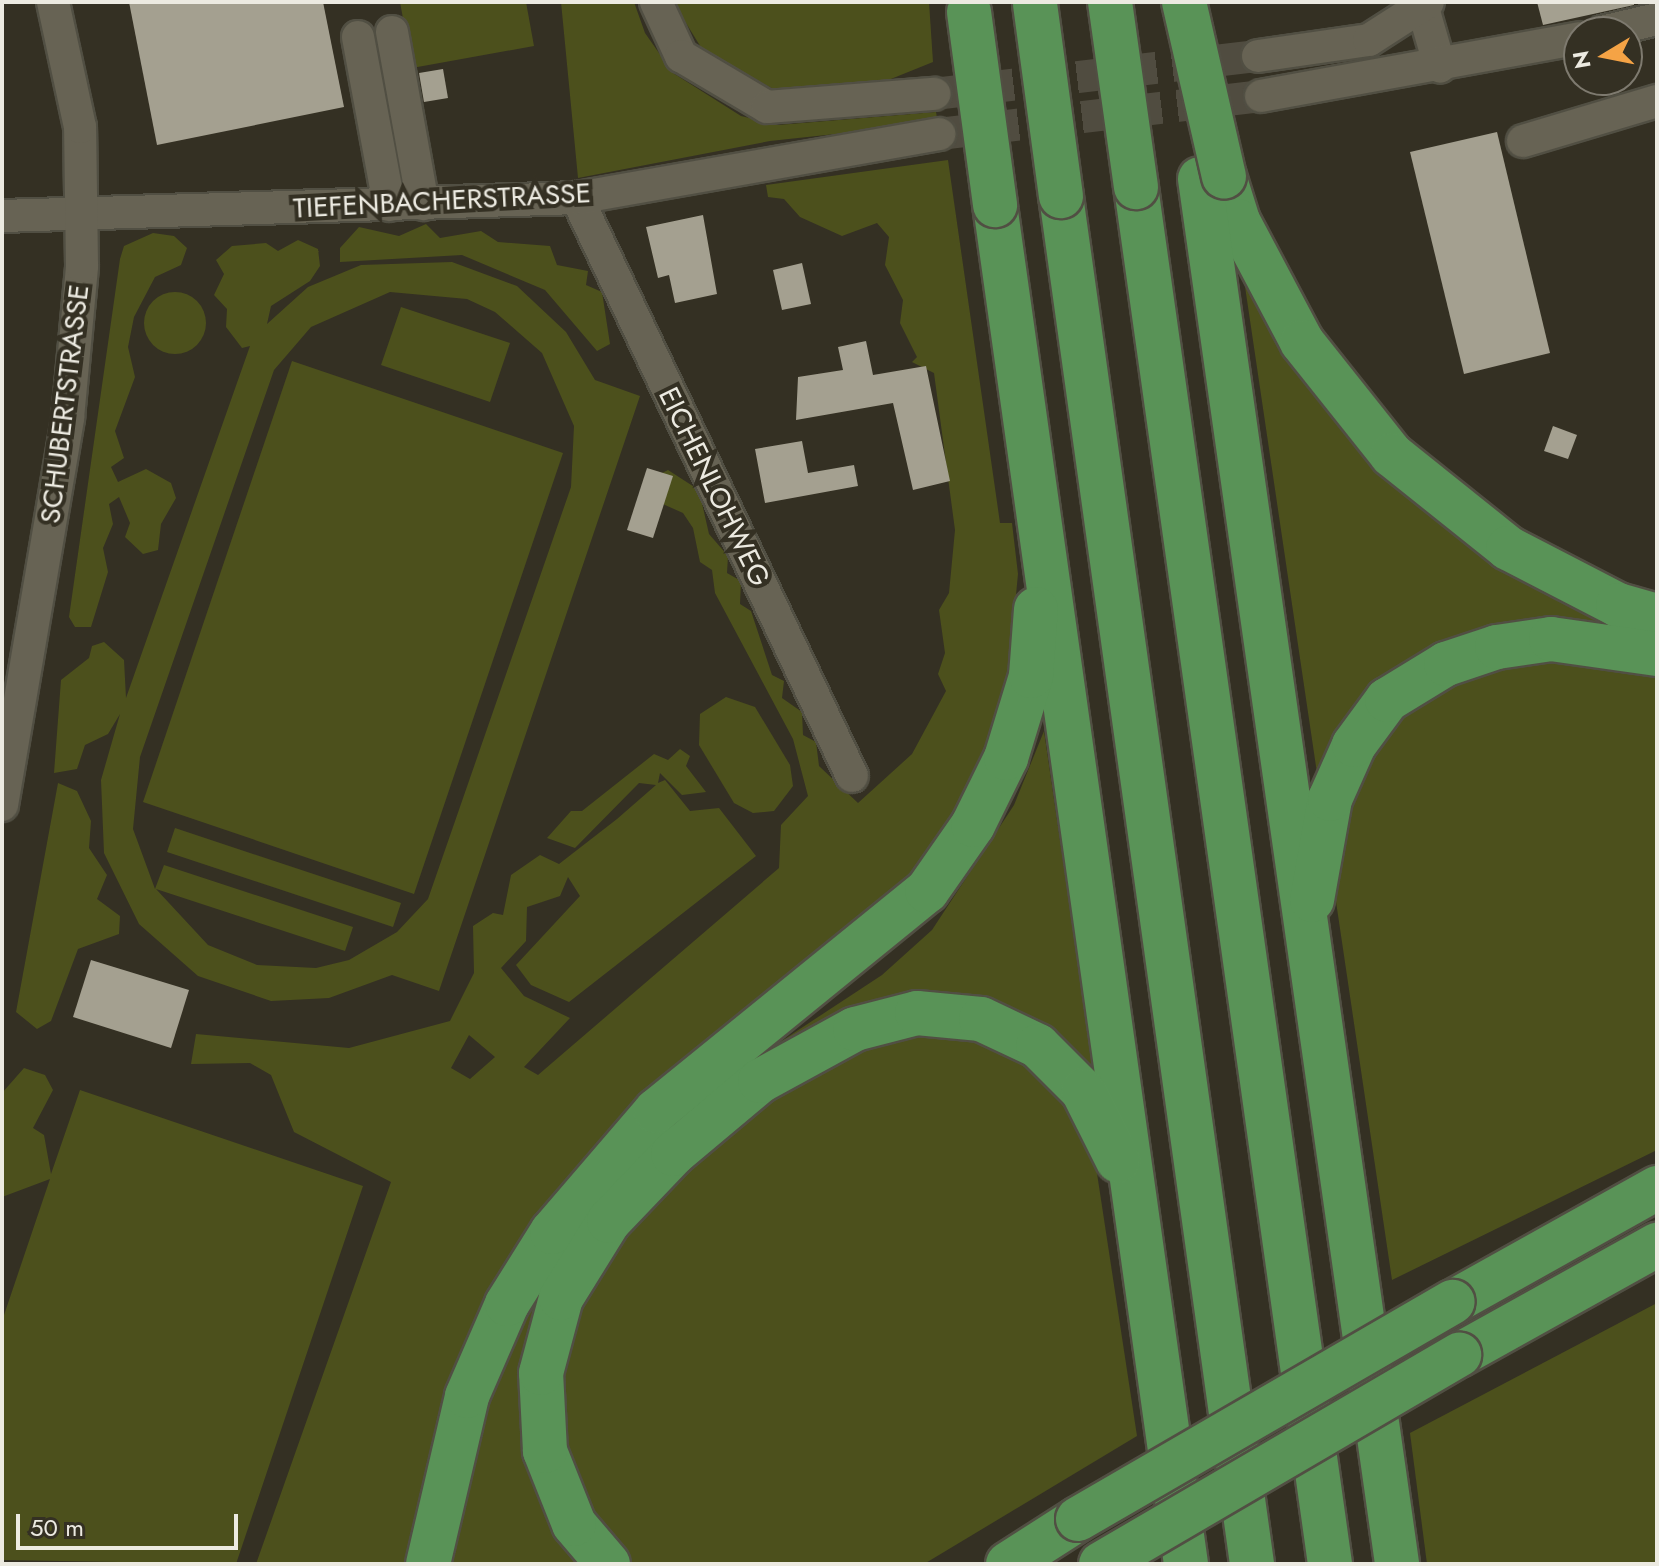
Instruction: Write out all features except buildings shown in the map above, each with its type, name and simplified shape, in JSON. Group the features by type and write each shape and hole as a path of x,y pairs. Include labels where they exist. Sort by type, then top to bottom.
{"highway":[{"path":"1110,2 1330,1564"},
{"path":"1183,2 1212,177 1305,950 1397,1564"},
{"path":"1035,3 1252,1564"},
{"path":"968,7 1042,511 1186,1564"},
{"path":"1212,177 1302,342 1392,455 1508,548 1618,605 1657,616"},
{"path":"428,1564 467,1396 507,1304 552,1232 656,1111 927,891 973,825 1006,758 1031,676 1042,511"},
{"path":"1305,950 1330,799 1354,745 1387,700 1446,664 1497,647 1551,639 1657,654"},
{"path":"608,1564 574,1524 545,1451 541,1373 561,1298 609,1221 673,1154 801,1054 855,1029 917,1013 981,1019 1038,1046 1083,1091 1100,1121 1140,1231"},
{"path":"1008,1564 1078,1519 1657,1188"},
{"path":"1101,1564 1566,1293 1657,1245"},
{"path":"1566,1293 1657,1278"}],"street":[{"name":"SCHUBERTSTRASSE","path":"2,805 68,418 85,215 80,127 53,2"},
{"path":"656,2 681,56 767,107 934,94"},
{"path":"1258,56 1369,40 1426,5 1440,67"},
{"path":"392,32 423,204"},
{"path":"358,37 389,205"},
{"path":"1261,96 1440,67 1563,41"},
{"path":"1523,141 1657,101"},
{"name":"TIEFENBACHERSTRASSE","path":"2,216 577,198 939,134"},
{"name":"EICHENLOHWEG","path":"577,198 852,776"}],"green space":[{"path":"400,2 526,2 534,46 412,68"},
{"path":"561,2 634,2 645,33 673,73 741,116 778,125 936,112 938,123 770,141 578,178"},
{"path":"673,2 929,2 933,62 881,83 775,90 702,49"},
{"path":"948,160 1000,523 1012,523 1018,574 1004,719 939,859 606,1138 411,1564 256,1564 391,1182 294,1132 271,1075 250,1063 191,1064 196,1034 349,1048 450,1021 474,973 473,926 493,913 503,915 511,875 540,855 559,864 617,819 656,785 639,783 575,848 547,838 571,811 582,811 654,754 668,760 680,749 690,756 686,766 706,792 682,795 660,773 658,783 665,780 690,811 719,808 756,856 569,1002 531,985 516,965 580,896 568,877 560,896 527,907 526,941 501,968 524,996 570,1018 524,1067 538,1075 779,868 781,825 808,796 793,739 715,593 712,570 700,562 693,528 683,513 656,501 658,475 668,470 699,490 709,534 728,556 727,573 741,581 740,604 751,611 772,675 784,681 782,698 802,712 803,735 816,742 819,766 858,803 912,754 946,691 938,674 945,653 939,610 949,593 955,530 934,373 912,362 917,357 900,323 903,300 885,265 889,237 877,223 842,236 800,217 784,199 768,197 766,185","holes":["469,1035 495,1057 470,1079 451,1068"]},
{"path":"426,224 440,238 481,231 498,242 550,246 557,265 588,271 586,285 602,292 610,344 597,351 545,290 462,255 340,262 340,248 359,227 399,236"},
{"path":"153,233 174,236 187,248 181,265 155,277 134,317 128,347 135,377 115,431 124,458 111,467 118,482 146,469 171,483 176,498 161,524 158,550 143,554 125,537 130,523 119,497 109,504 113,524 103,548 108,572 91,627 75,627 69,617 120,259 124,246"},
{"path":"298,240 318,249 320,266 310,281 271,306 267,324 308,287 361,265 452,262 517,286 566,332 595,380 640,396 439,991 392,975 329,998 271,1001 198,976 139,924 104,853 101,780 120,714 108,734 85,745 77,769 54,773 61,680 89,658 92,646 104,642 124,660 126,698 250,346 242,348 226,327 227,309 214,295 224,274 216,260 232,246 266,243 278,251","holes":["390,292 467,299 495,312 542,353 574,426 571,487 428,899 397,932 349,960 316,968 257,965 208,945 156,889 345,951 353,927 164,865 155,889 133,829 140,757 274,370 311,327"]},
{"path":"1243,273 1293,363 1657,631 1657,1150 1392,1280"},
{"path":"169,292 181,292 197,301 204,311 204,335 197,345 181,354 169,354 149,340 144,329 144,317 158,297"},
{"path":"401,307 510,343 490,402 381,365"},
{"path":"292,361 563,453 414,894 143,802"},
{"path":"726,697 755,707 790,765 793,786 774,811 753,813 734,803 699,745 700,714"},
{"path":"1044,731 1094,1073 899,1001 774,1046 882,975 932,930 1014,805"},
{"path":"58,783 77,791 91,821 89,848 107,875 97,899 120,916 119,934 78,949 51,1021 37,1029 16,1012"},
{"path":"175,828 401,903 393,927 167,852"},
{"path":"922,1029 975,1033 1045,1068 1091,1134 1137,1436 924,1564 631,1564 576,1495 556,1420 560,1358 593,1280 629,1227 736,1121 862,1043"},
{"path":"24,1068 45,1075 53,1090 33,1128 44,1135 51,1174 80,1090 363,1186 236,1564 2,1560 2,1321 50,1179 2,1197 2,1093"},
{"path":"543,1288 584,1564 450,1564 489,1391"},
{"path":"1657,1303 1657,1564 1427,1564 1410,1433"}],"tunnel":[{"path":"934,94 1258,56"},
{"path":"939,134 1261,96"}]}
